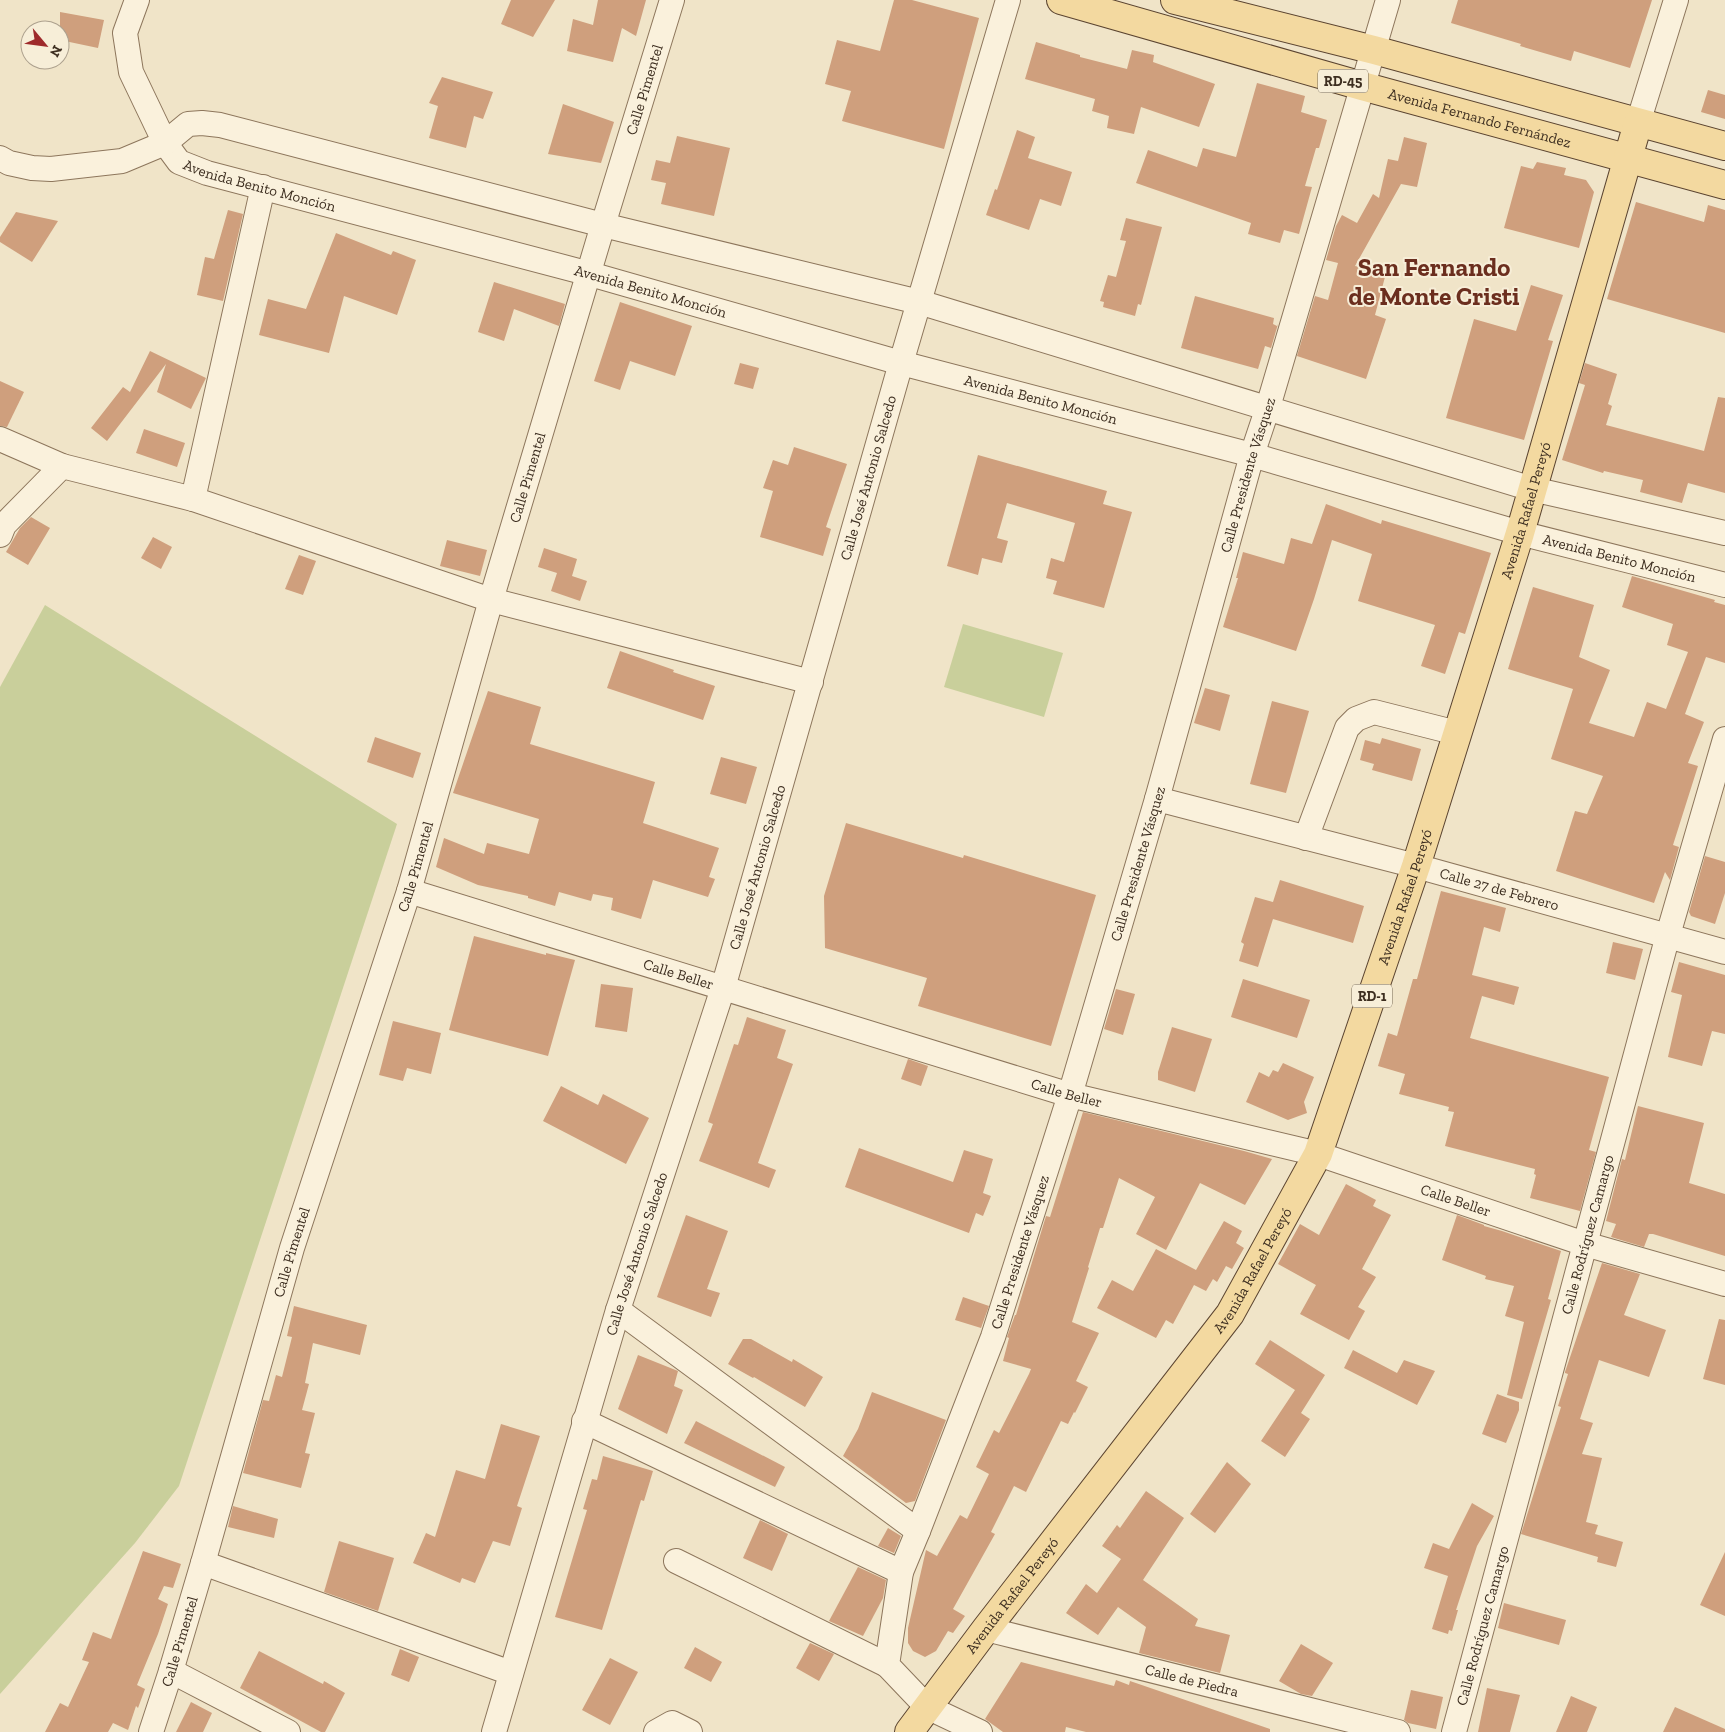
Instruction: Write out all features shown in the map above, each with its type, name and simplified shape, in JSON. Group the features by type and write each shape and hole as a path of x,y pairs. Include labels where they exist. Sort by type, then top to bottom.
{"main road":[{"name":"Avenida Fernando Fernández","path":"1061,0 1362,86 1725,185"},
{"name":"RD-45","path":"1175,0 1374,50 1725,146"},
{"name":"RD-1","path":"1627,158 1638,123"},
{"name":"Avenida Rafael Pereyó","path":"909,1732 986,1629 1230,1314 1318,1154 1416,866 1520,533 1627,158"}],"street":[{"path":"0,158 9,163 32,168 51,169 122,161 165,143 131,72 125,33 137,0"},
{"name":"Calle Pimentel","path":"151,1732 172,1671 292,1248 409,891 492,600 590,274 603,224 672,0"},
{"name":"Calle José Antonio Salcedo","path":"494,1732 618,1310 723,988 901,363 1008,0"},
{"name":"Calle Presidente Vásquez","path":"887,1665 901,1572 993,1337 1070,1095 1157,799 1252,455 1268,407 1388,0"},
{"name":"RD-1","path":"1638,123 1676,0"},
{"name":"Avenida Benito Monción","path":"1725,533 1532,489 919,302 603,224 220,124 188,124 165,143 179,162 207,173 590,274 901,363 1252,455 1520,533 1725,585"},
{"path":"193,500 262,187"},
{"path":"0,439 62,466 193,500 492,600 811,682"},
{"path":"1,529 62,466"},
{"path":"1306,838 1348,728 1356,719 1374,712 1457,733"},
{"name":"Calle Rodríguez Camargo","path":"1454,1732 1668,935 1725,739"},
{"name":"Calle 27 de Febrero","path":"1157,799 1416,866 1725,952"},
{"name":"Calle Beller","path":"409,891 1070,1095 1318,1154 1586,1244 1725,1284"},
{"path":"618,1310 918,1531"},
{"path":"584,1421 901,1572"},
{"path":"676,1560 887,1665 928,1707 980,1732"},
{"path":"203,1563 511,1674"},
{"name":"Calle de Piedra","path":"986,1629 1398,1732"},
{"path":"172,1671 288,1732"},
{"path":"656,1732 672,1723 690,1732"}],"green space":[{"path":"45,605 397,824 179,1486 135,1543 0,1694 0,687"},
{"path":"963,624 1063,653 1044,717 944,687"}],"building":[{"path":"511,0 555,0 533,37 501,24"},
{"path":"598,0 646,0 636,36 622,28 613,62 567,51 573,19 593,25"},
{"path":"894,0 912,0 979,18 944,149 842,121 851,91 825,84 837,40 880,51"},
{"path":"1458,0 1652,0 1630,68 1574,51 1571,61 1451,23"},
{"path":"60,12 104,20 98,48 70,42 70,20 60,20"},
{"path":"1036,42 1080,55 1080,57 1127,69 1132,50 1154,55 1153,62 1215,84 1199,127 1141,107 1134,134 1107,128 1109,116 1092,111 1095,99 1025,79"},
{"path":"442,77 493,92 483,119 474,116 466,148 429,138 438,106 429,103"},
{"path":"1257,83 1305,96 1301,112 1327,120 1319,148 1316,148 1305,186 1312,187 1299,234 1284,230 1280,243 1248,234 1251,223 1136,183 1148,150 1197,167 1203,148 1236,157"},
{"path":"1708,90 1725,95 1725,119 1701,112"},
{"path":"563,104 614,122 601,163 548,154"},
{"path":"1017,130 1035,137 1028,158 1072,172 1061,206 1040,199 1029,230 986,215 995,189 997,190"},
{"path":"677,136 730,148 714,216 661,204 666,183 651,180 656,160 670,163"},
{"path":"1404,137 1427,143 1417,187 1401,184 1355,266 1386,273 1375,315 1386,319 1366,379 1297,356 1315,296 1328,300 1338,263 1326,260 1336,226 1342,215 1357,223 1373,194 1379,198 1388,159 1398,161"},
{"path":"1537,162 1566,168 1564,175 1586,180 1594,192 1579,248 1504,228 1521,166 1533,169"},
{"path":"1636,202 1704,222 1708,205 1725,210 1725,333 1607,299"},
{"path":"228,210 243,214 223,301 197,295 205,257 214,259"},
{"path":"16,212 58,221 32,262 0,242 0,237"},
{"path":"1126,218 1162,227 1141,305 1138,304 1135,316 1103,307 1104,302 1100,301 1108,275 1116,277 1126,241 1120,240"},
{"path":"336,233 391,255 393,251 416,260 397,315 344,296 329,353 259,335 268,299 306,309"},
{"path":"494,282 565,304 559,326 514,309 504,341 478,332"},
{"path":"1531,285 1563,295 1548,340 1553,341 1524,440 1446,418 1474,319 1516,331"},
{"path":"1195,296 1274,318 1273,324 1277,326 1278,324 1271,348 1265,346 1258,369 1181,348"},
{"path":"620,302 692,326 675,376 630,361 620,390 594,381"},
{"path":"150,351 206,378 191,409 157,392 166,364 107,441 91,428 123,387 130,392"},
{"path":"740,363 759,368 753,389 734,384"},
{"path":"1585,363 1617,374 1608,404 1612,406 1606,425 1704,451 1718,397 1725,398 1725,493 1688,483 1682,503 1640,492 1643,480 1604,471 1603,473 1562,460 1585,385 1579,383"},
{"path":"0,381 24,392 7,427 0,426"},
{"path":"144,429 185,443 177,467 136,453"},
{"path":"794,447 847,464 826,527 831,529 823,556 760,537 773,491 763,488 773,460 788,465"},
{"path":"978,455 1107,491 1103,504 1132,512 1104,608 1053,594 1057,581 1046,578 1051,558 1064,562 1075,523 1007,503 997,538 1008,541 1002,563 982,558 978,575 947,566"},
{"path":"1326,504 1381,524 1382,520 1491,553 1465,634 1459,632 1445,674 1421,666 1435,625 1358,601 1372,554 1332,540 1296,651 1223,627 1238,578 1236,578 1243,552 1284,564 1291,538 1312,544"},
{"path":"31,517 50,528 28,565 6,552 20,528"},
{"path":"153,537 172,547 161,569 141,558"},
{"path":"447,540 487,550 480,576 440,566"},
{"path":"544,548 577,559 572,576 587,581 580,601 551,591 557,573 538,567"},
{"path":"299,555 316,561 303,595 285,589"},
{"path":"1632,576 1715,600 1714,602 1725,605 1725,663 1706,657 1685,714 1704,722 1688,763 1698,766 1673,845 1679,847 1670,880 1665,872 1654,903 1556,871 1575,811 1587,814 1603,776 1551,759 1573,689 1508,669 1533,587 1594,605 1579,657 1610,670 1589,723 1634,737 1647,702 1666,709 1688,652 1667,645 1673,624 1622,607"},
{"path":"620,651 715,686 703,720 607,688"},
{"path":"1205,688 1230,695 1220,731 1194,723"},
{"path":"488,691 541,707 530,744 655,782 643,823 719,848 709,877 715,879 708,897 653,880 641,919 611,910 613,898 593,894 591,901 559,892 555,906 528,898 528,896 478,885 436,867 444,838 484,854 487,843 529,854 539,819 453,793"},
{"path":"1272,701 1309,711 1286,793 1250,784"},
{"path":"375,737 421,753 413,778 367,762"},
{"path":"1382,738 1421,749 1412,781 1372,770 1374,764 1360,760 1365,740 1380,744"},
{"path":"721,757 757,767 746,804 710,794"},
{"path":"846,823 963,858 964,855 1096,895 1051,1046 918,1006 927,978 825,948 824,896"},
{"path":"1705,856 1725,862 1725,893 1715,924 1691,916 1689,912"},
{"path":"1280,880 1364,906 1353,943 1273,919 1258,967 1239,961 1244,944 1241,942 1255,897 1273,902"},
{"path":"1441,891 1506,908 1500,932 1484,927 1472,975 1519,987 1514,1005 1482,996 1470,1038 1609,1077 1589,1150 1596,1152 1580,1211 1530,1198 1536,1175 1534,1174 1535,1169 1445,1146 1454,1112 1448,1111 1449,1107 1399,1094 1405,1074 1378,1066 1388,1033 1397,1036 1413,979 1417,979"},
{"path":"474,936 546,955 546,953 575,960 548,1056 449,1030"},
{"path":"1613,942 1643,949 1635,980 1606,973"},
{"path":"1679,962 1725,975 1725,1034 1712,1031 1702,1066 1668,1057 1682,995 1671,992"},
{"path":"1243,979 1310,1000 1297,1038 1231,1017"},
{"path":"601,984 633,988 627,1032 595,1027"},
{"path":"1116,989 1135,994 1123,1035 1104,1029"},
{"path":"747,1017 786,1030 777,1058 793,1064 758,1163 776,1170 769,1188 699,1161 713,1124 708,1122 734,1044 738,1045"},
{"path":"393,1021 441,1033 431,1074 407,1068 403,1081 379,1075"},
{"path":"1172,1027 1212,1039 1195,1092 1158,1080 1158,1072"},
{"path":"908,1059 928,1066 921,1086 901,1079"},
{"path":"1283,1063 1314,1077 1304,1102 1307,1113 1288,1120 1246,1102 1259,1072 1269,1077 1273,1070 1278,1072"},
{"path":"561,1086 598,1105 603,1094 649,1118 626,1164 543,1121"},
{"path":"1638,1106 1704,1123 1689,1183 1725,1194 1725,1256 1653,1234 1649,1234 1644,1247 1611,1237 1616,1224 1606,1221 1622,1159 1625,1160"},
{"path":"1083,1112 1272,1159 1245,1205 1200,1183 1166,1250 1136,1234 1155,1197 1119,1178 1103,1228 1100,1228 1072,1322 1099,1333 1076,1381 1088,1387 1068,1424 1061,1421 1026,1492 1014,1486 991,1532 995,1534 953,1609 965,1616 953,1633 948,1631 936,1651 925,1657 913,1651 908,1643 908,1628 926,1550 937,1556 960,1515 967,1519 989,1474 976,1467 994,1430 999,1433 1031,1369 1003,1361 1009,1338 1007,1337 1016,1315 1046,1216 1050,1217"},
{"path":"859,1148 953,1182 964,1150 993,1159 983,1193 991,1196 983,1216 976,1213 969,1233 845,1187"},
{"path":"1346,1184 1376,1200 1373,1206 1391,1215 1362,1269 1376,1277 1358,1307 1365,1311 1349,1340 1300,1314 1316,1285 1278,1264 1300,1224 1319,1235"},
{"path":"686,1215 728,1231 707,1289 720,1293 711,1317 657,1297"},
{"path":"1457,1215 1484,1226 1561,1251 1548,1299 1551,1300 1522,1399 1507,1395 1524,1322 1505,1316 1514,1286 1485,1279 1486,1276 1442,1260"},
{"path":"1224,1221 1242,1231 1236,1243 1244,1248 1232,1269 1226,1266 1217,1282 1213,1279 1206,1291 1194,1285 1173,1324 1166,1320 1156,1338 1097,1308 1112,1280 1133,1291 1156,1249 1196,1270"},
{"path":"1602,1263 1640,1274 1624,1315 1666,1330 1649,1377 1599,1360 1580,1419 1593,1423 1582,1454 1602,1458 1586,1522 1598,1525 1595,1534 1623,1542 1616,1567 1597,1562 1598,1557 1521,1534 1561,1407 1558,1406 1568,1374 1565,1372"},
{"path":"963,1297 989,1306 981,1328 955,1320"},
{"path":"294,1306 367,1325 360,1355 313,1343 305,1383 309,1384 302,1410 315,1413 305,1453 310,1454 301,1488 243,1473 263,1400 269,1401 276,1375 282,1377 292,1337 287,1336"},
{"path":"1719,1319 1725,1320 1725,1385 1703,1379"},
{"path":"743,1339 751,1339 792,1362 793,1359 823,1377 805,1407 728,1364"},
{"path":"1270,1340 1325,1375 1301,1413 1310,1419 1285,1457 1261,1441 1295,1390 1255,1364"},
{"path":"1353,1350 1397,1373 1404,1360 1435,1371 1417,1405 1344,1368"},
{"path":"638,1355 678,1371 674,1386 683,1390 667,1434 618,1409"},
{"path":"872,1392 946,1420 915,1501 906,1503 843,1456 858,1429"},
{"path":"1497,1394 1519,1402 1519,1410 1506,1443 1482,1434"},
{"path":"696,1421 785,1467 775,1487 684,1443"},
{"path":"501,1424 540,1436 517,1506 522,1508 510,1546 493,1541 475,1583 462,1578 460,1583 413,1563 426,1533 435,1537 456,1470 485,1479"},
{"path":"603,1456 653,1471 644,1501 641,1500 602,1630 555,1617 587,1510 583,1509 592,1479 597,1480"},
{"path":"1227,1462 1251,1484 1215,1533 1190,1514"},
{"path":"1146,1491 1184,1518 1143,1580 1198,1619 1195,1626 1230,1635 1220,1673 1139,1653 1146,1627 1118,1607 1098,1635 1066,1613 1086,1584 1097,1593 1121,1559 1102,1546 1117,1525 1120,1528"},
{"path":"1472,1503 1494,1516 1477,1546 1456,1610 1458,1610 1452,1631 1449,1630 1448,1634 1432,1629 1448,1576 1424,1568 1433,1543 1449,1549"},
{"path":"233,1506 278,1519 274,1538 228,1527"},
{"path":"760,1520 788,1534 772,1571 743,1558"},
{"path":"888,1528 901,1536 894,1553 878,1546"},
{"path":"339,1541 394,1558 378,1611 324,1592"},
{"path":"143,1551 181,1564 173,1588 164,1586 158,1599 168,1604 137,1685 145,1689 138,1708 136,1706 128,1730 113,1723 108,1732 45,1732 60,1703 68,1707 89,1662 82,1660 93,1632 111,1639"},
{"path":"1725,1552 1725,1616 1700,1605"},
{"path":"858,1567 886,1580 883,1598 863,1636 829,1621"},
{"path":"1504,1603 1566,1620 1559,1645 1498,1628"},
{"path":"810,1643 834,1654 819,1681 796,1668"},
{"path":"1301,1644 1333,1663 1312,1696 1301,1694 1279,1681"},
{"path":"695,1647 722,1662 711,1682 684,1668"},
{"path":"400,1649 419,1657 409,1682 391,1675"},
{"path":"259,1651 323,1684 324,1681 345,1693 325,1732 321,1732 240,1688"},
{"path":"610,1658 638,1672 610,1725 582,1710"},
{"path":"1021,1662 1114,1686 1116,1680 1129,1685 1130,1681 1270,1729 1270,1732 1086,1732 1066,1727 1065,1732 1003,1732 985,1719"},
{"path":"1487,1688 1520,1695 1510,1732 1478,1732"},
{"path":"1411,1690 1443,1697 1436,1729 1408,1723 1404,1720"},
{"path":"1571,1696 1597,1707 1587,1732 1556,1732"},
{"path":"191,1702 212,1713 203,1732 176,1732"},
{"path":"1675,1707 1725,1729 1725,1732 1663,1732"}],"district":[{"name":"San Fernando de Monte Cristi","path":"1434,282"}]}
